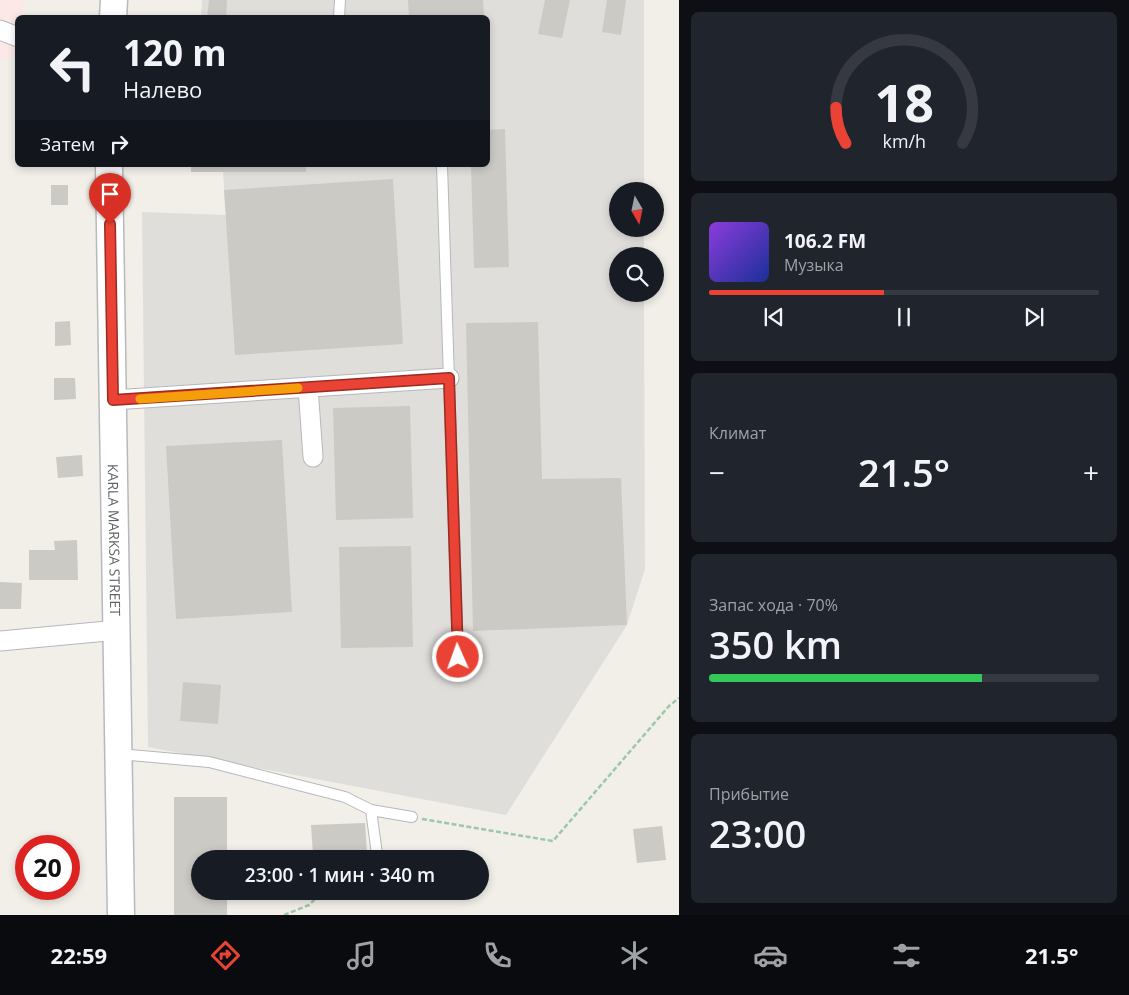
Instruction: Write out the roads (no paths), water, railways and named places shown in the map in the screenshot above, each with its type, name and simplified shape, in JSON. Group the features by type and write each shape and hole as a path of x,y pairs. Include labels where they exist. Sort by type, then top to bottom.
{"main road":[{"path":"113,15 114,0"},
{"name":"KARLA MARKSA STREET","path":"109,167 118,630 121,915"}],"street":[{"path":"113,400 449,378"},
{"path":"308,388 313,457"},
{"path":"0,641 118,630"}],"lane":[{"path":"339,15 340,0"},
{"path":"442,167 458,657"},
{"path":"119,754 209,762 345,797 371,810 412,817"},
{"path":"371,810 376,850"}]}
